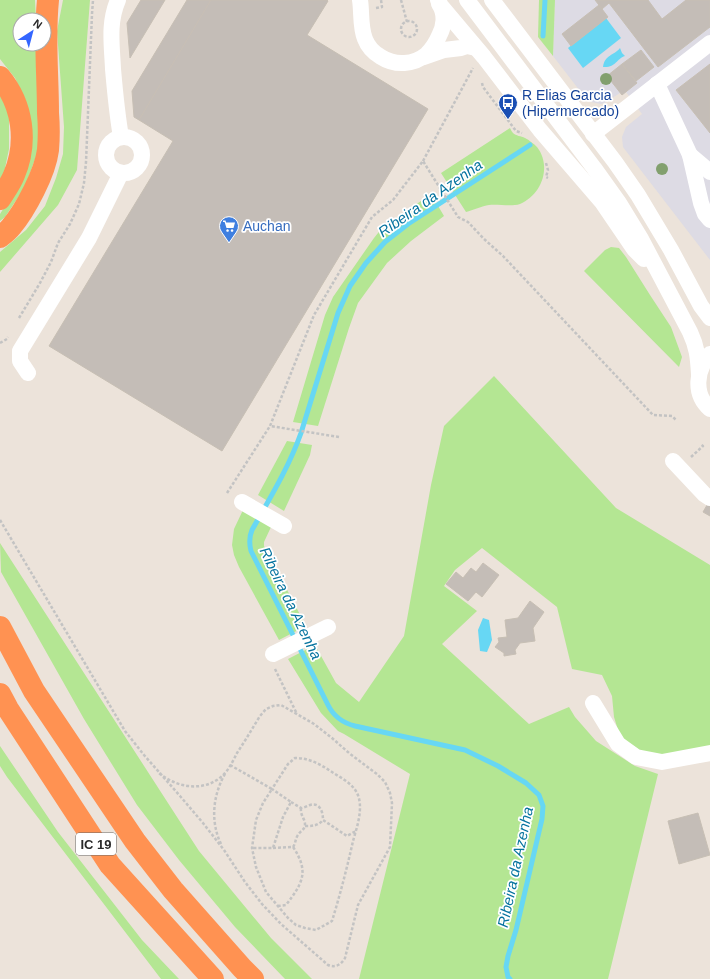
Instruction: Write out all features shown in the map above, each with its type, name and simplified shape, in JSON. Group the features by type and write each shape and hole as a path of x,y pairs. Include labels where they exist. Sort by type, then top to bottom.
{"highway":[{"path":"0,237 10,227 28,202 44,168 48,151 48,78 46,58 46,19 48,0"},
{"path":"0,77 10,92 17,108 21,122 22,135 22,149 14,176 0,199"},
{"name":"IC 19","path":"0,627 34,691 135,842 173,890 253,979"},
{"name":"IC 19","path":"0,694 8,709 110,865 212,979"},
{"path":"0,718 55,800 110,865"}],"street":[{"path":"118,0 114,10 110,32 121,137"},
{"path":"360,0 366,41 374,52 385,60 398,63 411,62 444,50 467,46 476,48"},
{"path":"468,0 619,203 660,274 690,332 695,344 698,358 698,387 701,398 710,409"},
{"path":"492,0 615,162 638,195 671,250 701,306 710,318"},
{"path":"422,57 432,48 442,31 443,13 438,2"},
{"path":"438,2 540,130 602,202 634,249 660,274"},
{"path":"593,134 710,42"},
{"path":"657,84 690,155 701,203 710,220"},
{"path":"121,137 133,139 142,148 142,161 134,171 128,173 116,172 111,168 106,158 107,147 115,138 121,137"},
{"path":"690,155 710,172"},
{"path":"28,373 20,361 20,351 89,238 121,173"},
{"path":"699,374 703,363 710,354"},
{"path":"673,461 704,494 710,498"},
{"path":"242,502 284,526"},
{"path":"272,658 323,629"},
{"path":"593,703 618,744 636,757 662,762 710,753"}],"path":[{"path":"18,321 51,262 58,243 70,224 79,204 84,183 93,0"},
{"path":"401,0 407,22"},
{"path":"407,22 413,23 416,28 415,34 410,37 404,36 401,31 402,25 407,22"},
{"path":"227,493 270,426 314,315 372,217 393,200 423,161 475,64"},
{"path":"423,161 458,217 468,222 484,240 503,256 653,415 672,416 676,420"},
{"path":"0,343 7,339 11,333"},
{"path":"270,426 339,438"},
{"path":"0,520 126,732 224,850 245,882 262,904 281,924 328,965 336,966 343,962 358,905 390,847 392,803 390,793 385,782 377,774 314,724 281,705 273,706 266,709 260,716 220,782 216,793 214,817 219,840 224,850"},
{"path":"272,658 298,715"},
{"path":"295,758 309,759 323,766 354,787 358,794 360,805 356,831 347,870 332,921 316,930 296,926 266,892 256,867 252,848 256,820 263,803 288,764 295,758"},
{"path":"230,765 272,789 301,808 311,804 320,807 323,820 347,836 356,831"},
{"path":"159,773 171,782 193,787 208,784 226,772"},
{"path":"274,848 283,817 291,802"},
{"path":"293,848 296,844 297,837 305,826 301,808"},
{"path":"305,826 318,824 323,820"},
{"path":"252,848 293,848"},
{"path":"278,906 286,905 302,880 302,864 293,848"}],"shaded area":[{"path":"555,0 710,0 710,260 623,147 622,137 626,127 642,114 626,92 622,95 620,93 601,104 591,102 587,100 553,56"}],"green space":[{"path":"0,0 35,0 36,12 12,12 12,52 36,52 39,148 25,187 5,217 0,221 0,214 21,181 26,101 15,78 0,59"},
{"path":"63,0 90,0 77,170 58,205 0,272 0,252 26,230 45,206 56,178 63,154 64,127 57,31"},
{"path":"539,0 555,0 553,56 538,37"},
{"path":"0,91 9,114 9,149 4,173 0,180"},
{"path":"510,128 514,134 525,138 537,147 541,155 544,163 544,171 539,187 528,200 520,204 489,205 466,212 441,173"},
{"path":"431,194 444,216 411,241 387,263 358,303 318,426 293,422 325,315 333,297 382,228"},
{"path":"611,247 619,248 626,257 671,327 682,357 679,367 584,271 605,250"},
{"path":"494,376 616,508 710,565 710,747 658,756 646,754 623,739 618,730 614,717 612,696 602,675 572,669 557,607 482,548 455,570 444,586 477,611 442,644 529,724 569,707 575,717 596,741 635,766 658,774 608,979 359,979 410,774 338,731 321,713 288,659 315,645 336,683 359,702 404,636 431,485 444,426"},
{"path":"287,441 312,445 310,455 284,511 258,495"},
{"path":"243,510 271,527 264,542 264,546 306,626 279,640 234,555 232,545 234,529"},
{"path":"0,543 199,851 271,938 312,979 285,979 235,927 179,860 137,805 84,719 1,572"},
{"path":"0,746 58,832 142,940 179,979 161,979 7,777 0,766"}],"water":[{"path":"606,18 621,38 583,68 568,48"},
{"path":"620,48 625,56 611,66 603,67 608,57"},
{"path":"483,618 489,620 492,640 487,652 480,651 478,630"}],"building":[{"path":"141,0 165,0 130,58 127,23"},
{"path":"187,0 211,0 139,120 134,117 132,91"},
{"name":"Auchan","path":"211,0 327,0 328,1 307,35 428,109 222,451 49,346 173,141 139,120"},
{"path":"595,0 648,0 662,19 686,0 710,0 710,27 658,67 609,3 602,9"},
{"path":"599,5 608,17 571,46 562,34"},
{"path":"641,50 654,67 636,81 622,64"},
{"path":"622,64 637,83 622,95 607,76"},
{"path":"710,64 710,133 676,90"},
{"path":"710,500 710,516 703,512"},
{"path":"483,563 499,575 482,597 476,592 468,601 446,584 456,572 463,578 471,568 476,572"},
{"path":"530,601 544,612 533,628 535,641 520,643 515,650 516,654 504,656 504,653 495,647 499,642 498,638 507,637 505,620 518,618"},
{"path":"698,813 710,855 679,864 668,821"}],"waterway":[{"name":"Ribeira da Azenha","path":"543,36 545,0"},
{"name":"Ribeira da Azenha","path":"510,979 508,977 506,967 508,956 516,930 542,819 543,806 539,795 526,783 498,766 465,750 355,726 336,716 330,709 251,551 250,535 291,458 301,433 338,313 350,286 366,263 385,242 408,224 530,145"}],"place":[{"name":"R Elias Garcia (Hipermercado)","path":"508,120"},
{"name":"Auchan","path":"229,243"}]}
